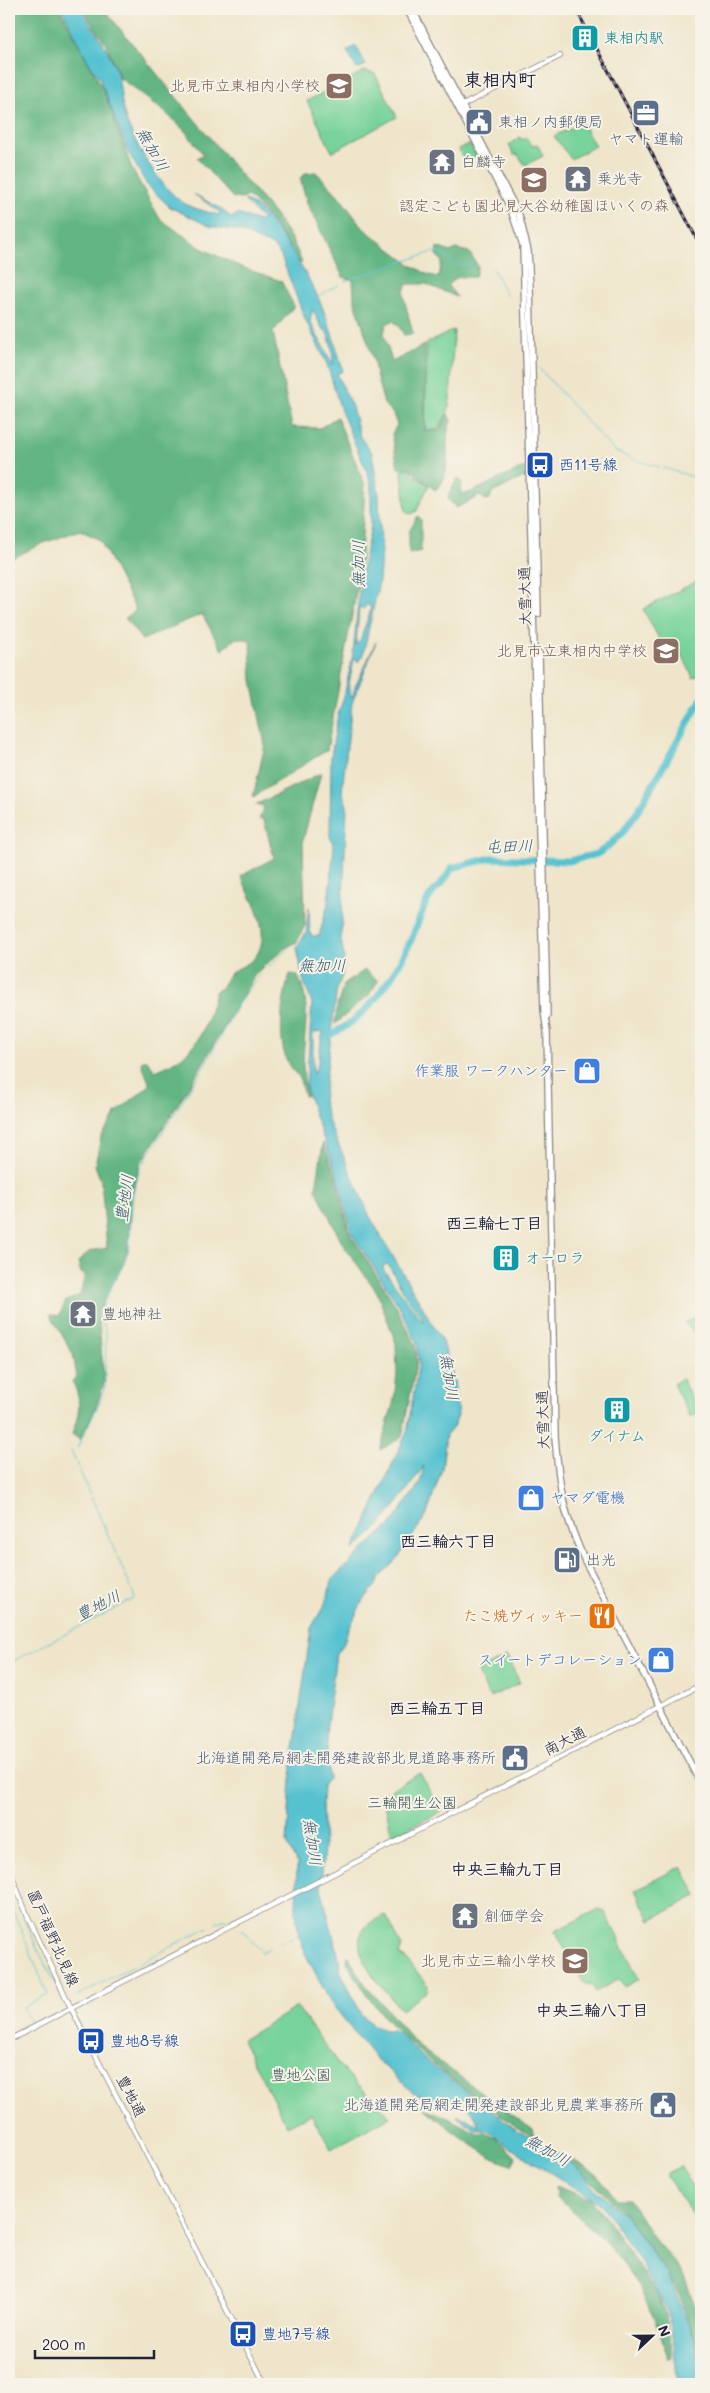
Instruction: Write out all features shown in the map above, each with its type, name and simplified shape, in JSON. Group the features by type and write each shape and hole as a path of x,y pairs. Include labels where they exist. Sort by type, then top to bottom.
{"highway":[{"path":"407,9 460,106"},
{"path":"412,9 460,106"},
{"name":"大雪大通","path":"460,106 511,198 522,231 530,288 543,849 544,1010 546,1022 555,1436 559,1484 570,1528 701,1784"}],"main road":[{"path":"460,106 560,56"},
{"name":"南大通","path":"71,2008 701,1685"},
{"name":"置戸福野北見線","path":"9,1869 32,1926 71,2008 9,2040"},
{"name":"豊地通","path":"71,2008 265,2384"}],"green space":[{"path":"9,9 60,9 104,91 132,169 160,219 201,248 241,267 281,281 294,306 273,332 292,427 320,428 337,417 365,485 360,572 327,750 253,797 265,745 252,680 250,640 236,638 222,650 202,614 142,640 125,618 136,610 100,540 80,530 41,544 9,560"},
{"path":"83,9 104,9 280,221 302,263 297,262 282,235 248,196 242,199 233,198 197,158 203,154 185,131 166,113 120,78 106,44"},
{"path":"364,71 375,74 397,117 332,152 307,101"},
{"path":"582,123 595,146 571,159 554,136"},
{"path":"520,137 522,140 526,137 532,146 537,144 543,156 525,165 517,154 514,155 509,145"},
{"path":"470,144 476,156 464,162 459,149"},
{"path":"316,172 338,195 364,229 411,265 429,275 439,277 442,261 436,255 437,247 450,252 456,249 469,252 478,266 475,277 455,279 448,286 457,297 426,284 407,284 403,294 413,334 404,335 399,326 393,321 386,324 384,334 392,362 425,345 425,431 439,431 448,414 451,421 447,438 447,467 445,476 435,490 414,473 411,468 398,468 392,434 397,425 393,414 384,404 374,362 354,298 353,280 343,277 307,203 300,178 306,173"},
{"path":"454,330 448,412 438,430 425,430 427,343"},
{"path":"525,467 526,476 492,493 490,499 486,500 480,496 456,508 448,499 449,493 458,478 462,482 460,493 469,493"},
{"path":"411,468 412,474 429,485 416,512 410,514 406,511 402,470"},
{"path":"418,516 421,519 421,551 409,554 409,532"},
{"path":"701,579 701,674 693,678 683,656 669,657 643,609"},
{"path":"321,773 303,840 305,925 297,942 285,948 256,973 192,1082 140,1164 131,1195 129,1246 124,1263 98,1313 104,1382 97,1405 80,1440 72,1434 79,1408 78,1395 72,1381 77,1377 73,1354 50,1314 59,1316 66,1301 80,1295 85,1275 81,1273 78,1262 90,1251 107,1248 101,1181 95,1165 101,1137 117,1112 150,1085 141,1062 147,1060 155,1071 181,1058 190,1050 203,1030 215,992 222,986 230,974 256,956 261,946 262,936 259,916 241,876 274,858 264,820 259,819 264,809 262,805 255,805"},
{"path":"365,970 378,981 369,995 335,1024 338,1003 344,984"},
{"path":"290,974 297,975 305,997 306,1019 303,1065 307,1096 304,1096 299,1076 291,1068 285,1057 282,1043 282,1013"},
{"path":"323,1143 336,1177 350,1234 396,1306 415,1344 417,1360 402,1437 380,1450 394,1400 397,1374 396,1343 377,1292 342,1243 316,1189"},
{"path":"701,1315 701,1335 694,1333 684,1323"},
{"path":"682,1379 699,1413 690,1417 673,1384"},
{"path":"507,1656 520,1683 490,1697 477,1672"},
{"name":"三輪開生公園","path":"420,1773 441,1812 392,1836 383,1794"},
{"path":"682,1866 697,1896 650,1920 635,1890"},
{"path":"597,1910 605,1912 639,1979 624,1987 620,1979 595,1992 593,1986 583,1982 555,1931"},
{"path":"386,1915 402,1947 399,1955 407,1960 428,1985 427,1991 401,2010 372,1973 364,1960 360,1947 361,1934 369,1924"},
{"path":"348,1956 365,1984 419,2047 532,2129 534,2137 514,2125 467,2090 406,2040 367,1995 347,1962"},
{"name":"豊地公園","path":"297,2007 340,2066 390,2117 331,2149 311,2114 287,2126 242,2040"},
{"path":"424,2108 477,2133 485,2133 496,2138 516,2157 512,2165 478,2149"},
{"path":"573,2160 594,2172 617,2199 629,2199 658,2244 675,2262 685,2279 701,2322 701,2356 680,2298 667,2272 624,2213 571,2162"},
{"path":"681,2166 701,2203 701,2226 667,2177 667,2173"},
{"path":"555,2186 591,2199 608,2220 657,2294 666,2315 672,2358 668,2358 649,2308 626,2268 596,2233 556,2197"}],"water":[{"name":"無加川","path":"62,9 81,9 103,43 116,71 124,113 133,136 147,162 173,195 182,202 199,210 218,215 221,213 194,194 221,209 232,218 237,214 259,221 263,220 244,200 254,205 264,215 288,245 316,293 336,345 343,371 337,374 352,407 360,437 372,453 379,496 381,550 379,582 363,655 358,662 356,658 354,660 349,684 351,697 376,642 352,703 342,791 347,806 341,940 344,956 342,976 337,988 323,1101 329,1123 370,1217 443,1342 454,1381 458,1415 453,1427 446,1435 442,1469 427,1514 398,1558 378,1579 376,1585 362,1602 343,1645 336,1653 326,1733 329,1778 323,1786 324,1847 321,1888 339,1958 340,1970 361,2014 374,2026 385,2030 392,2030 399,2034 422,2057 518,2131 548,2147 571,2163 588,2179 592,2187 625,2215 667,2274 693,2335 701,2367 701,2384 678,2384 671,2327 667,2311 639,2259 602,2205 503,2143 491,2133 484,2130 476,2130 456,2116 466,2118 479,2127 473,2112 463,2101 455,2099 439,2103 413,2092 376,2059 331,2003 305,1953 299,1935 296,1914 297,1863 287,1844 292,1763 311,1628 325,1604 333,1578 392,1523 420,1483 424,1466 395,1507 375,1531 353,1550 407,1432 419,1363 417,1343 399,1306 352,1234 337,1175 306,1088 312,1003 303,979 297,948 306,933 309,907 310,933 312,936 319,936 328,904 334,847 330,836 331,756 338,714 344,697 353,653 361,575 371,526 371,484 341,411 327,364 305,319 281,256 273,246 239,231 209,226 170,207 147,185 127,150 100,79 89,63","holes":["312,309 322,328 327,332 332,347 333,365 310,322","368,604 371,609 360,641 356,645 359,608 363,609","323,1032 316,1070 313,1074 313,1033","388,1264 405,1294 422,1317 423,1322 383,1269 384,1265"]},
{"path":"356,46 366,65 357,69 347,51"}],"waterway":[{"path":"345,281 433,252 444,256 455,264 466,265 474,263"},
{"path":"493,269 507,296"},
{"path":"317,297 338,285"},
{"path":"539,368 613,450 632,459 701,479"},
{"name":"屯田川","path":"326,1036 340,1030 353,1021 377,997 404,954 426,903 451,868 491,858 569,861 597,854 606,848 623,832 639,809 701,700"},
{"name":"豊地川","path":"268,967 288,948"},
{"name":"豊地川","path":"77,1448 100,1402 105,1386 106,1334 101,1315 104,1302 129,1250 133,1194 140,1168 202,1070 238,1004 260,974"},
{"name":"豊地川","path":"9,1663 134,1599 134,1595 71,1451"},
{"path":"9,1882 36,1946 65,2002"},
{"name":"豊地川","path":"9,1901 48,1995 23,2007 31,2023 9,2034"},
{"path":"216,1923 223,1920 228,1921"},
{"path":"77,1996 208,1927"},
{"path":"241,1929 262,1952 269,1948"},
{"path":"280,1943 300,1934"}],"railway":[{"path":"576,9 701,247"}],"place":[{"name":"東相内駅","path":"585,38"},
{"name":"北見市立東相内小学校","path":"339,86"},
{"name":"ヤマト運輸","path":"646,113"},
{"name":"東相ノ内郵便局","path":"479,122"},
{"name":"白麟寺","path":"442,162"},
{"name":"乗光寺","path":"578,179"},
{"name":"認定こども園北見大谷幼稚園ほいくの森","path":"534,180"},
{"name":"西11号線","path":"540,465"},
{"name":"北見市立東相内中学校","path":"666,651"},
{"name":"作業服 ワークハンター","path":"587,1071"},
{"name":"オーロラ","path":"506,1258"},
{"name":"豊地神社","path":"83,1314"},
{"name":"ダイナム","path":"617,1410"},
{"name":"ヤマダ電機","path":"531,1498"},
{"name":"出光","path":"567,1560"},
{"name":"たこ焼ヴィッキー","path":"602,1616"},
{"name":"スイートデコレーション","path":"661,1660"},
{"name":"北海道開発局網走開発建設部北見道路事務所","path":"515,1758"},
{"name":"創価学会","path":"465,1916"},
{"name":"北見市立三輪小学校","path":"575,1961"},
{"name":"豊地8号線","path":"91,2041"},
{"name":"北海道開発局網走開発建設部北見農業事務所","path":"663,2105"},
{"name":"豊地7号線","path":"243,2334"}],"district":[{"name":"東相内町","path":"500,80"},
{"name":"西三輪七丁目","path":"494,1223"},
{"name":"西三輪六丁目","path":"448,1541"},
{"name":"西三輪五丁目","path":"437,1708"},
{"name":"中央三輪九丁目","path":"507,1869"},
{"name":"中央三輪八丁目","path":"592,2010"}]}
